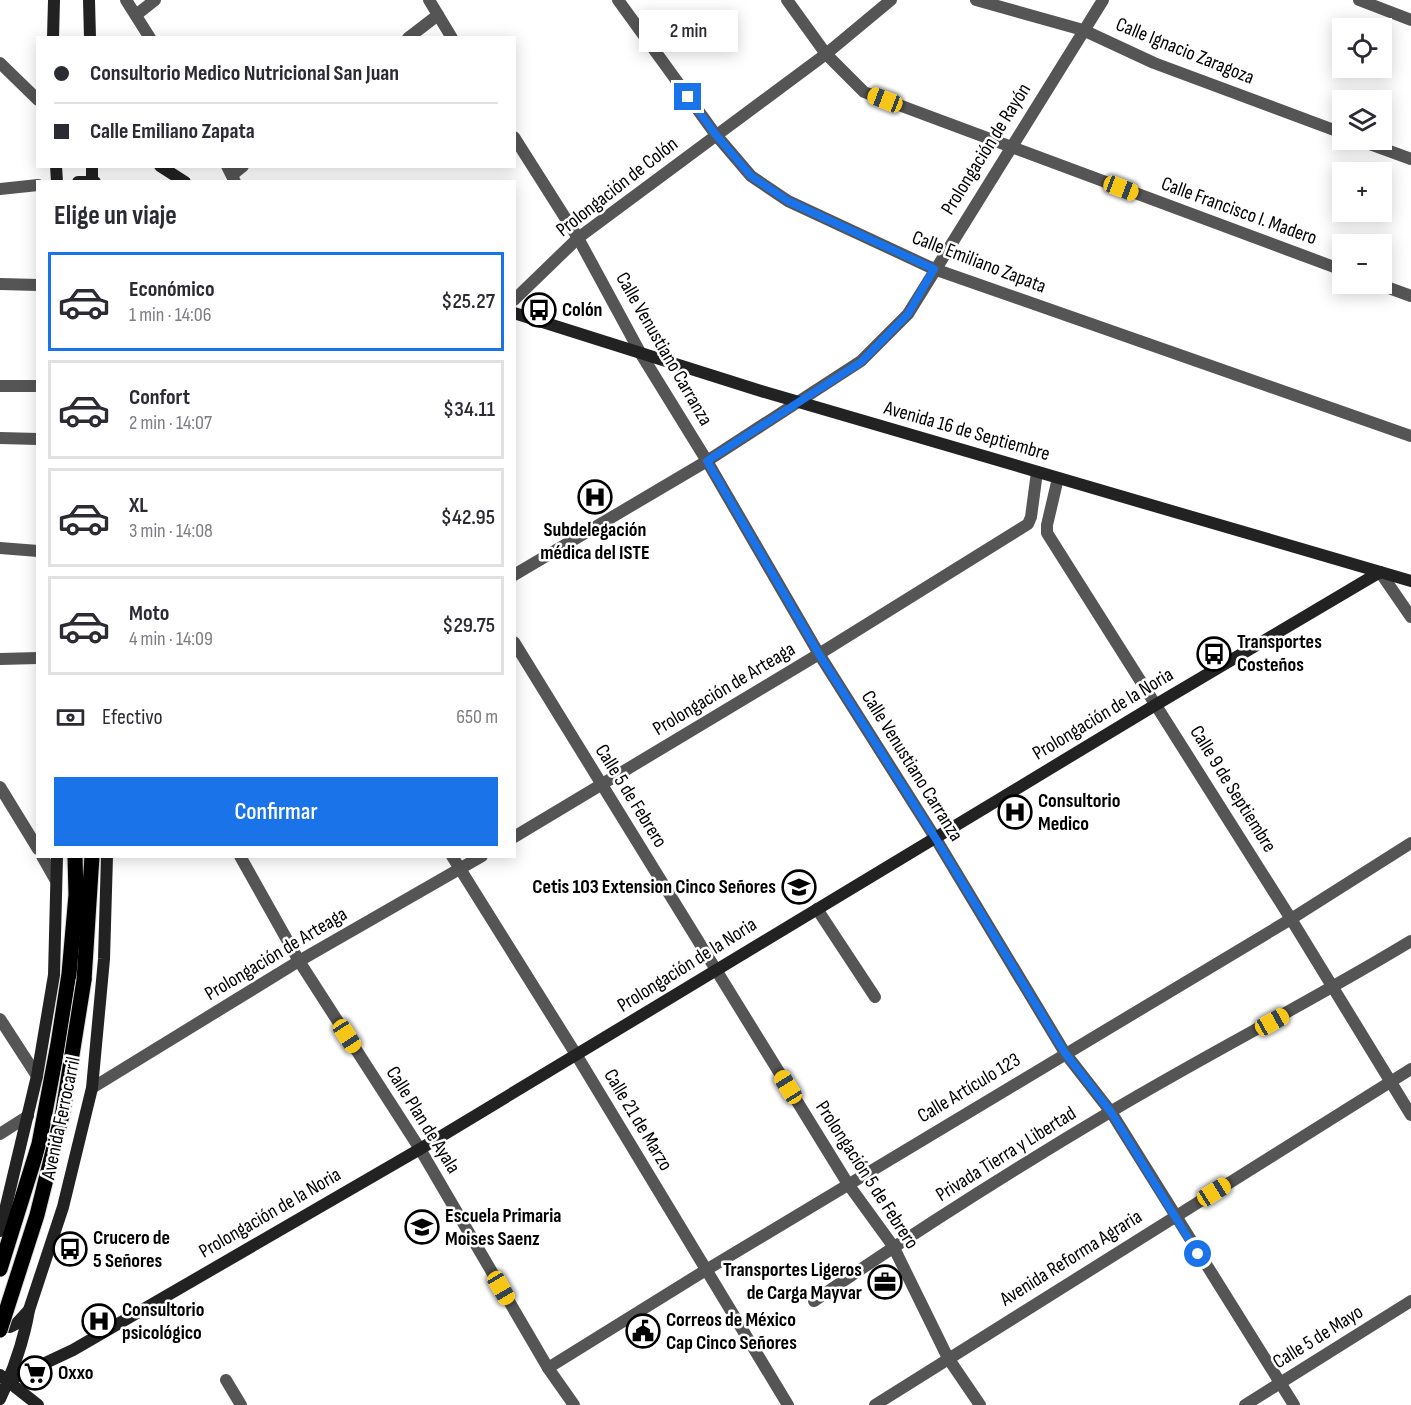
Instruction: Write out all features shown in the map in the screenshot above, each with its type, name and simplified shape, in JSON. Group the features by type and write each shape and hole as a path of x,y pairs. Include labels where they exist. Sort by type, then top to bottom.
{"main road":[{"path":"0,1269 39,1144 58,1044 69,974 76,895 75,858"},
{"path":"0,1330 37,1215 63,1111 84,980 92,858"}],"street":[{"path":"53,36 54,0"},
{"path":"89,0 90,36"},
{"path":"126,0 149,36"},
{"path":"136,15 155,0"},
{"path":"429,0 451,36"},
{"name":"Calle Emiliano Zapata","path":"618,0 716,135 751,176 788,201 934,269 1411,436"},
{"name":"Calle Francisco I. Madero","path":"787,0 826,54 864,92 1332,266"},
{"name":"Prolongación de Colón","path":"516,298 578,238 826,54 891,0"},
{"name":"Calle Ignacio Zaragoza","path":"976,0 1083,30 1154,63 1332,130"},
{"name":"Prolongación de Rayón","path":"516,574 707,461 861,362 908,314 1103,0"},
{"path":"1359,0 1411,20"},
{"path":"411,36 438,15"},
{"path":"0,63 36,98"},
{"name":"Calle Venustiano Carranza","path":"516,140 578,238 641,354 707,461 819,654 936,839 1065,1053 1111,1112 1294,1405"},
{"path":"1386,150 1411,159"},
{"path":"163,168 182,180"},
{"path":"0,189 36,185"},
{"path":"0,284 36,285"},
{"path":"1392,289 1411,296"},
{"name":"Avenida 16 de Septiembre","path":"516,314 799,403 1410,580"},
{"path":"0,386 36,386"},
{"path":"0,438 36,439"},
{"name":"Prolongación de Arteaga","path":"516,836 819,654 1028,524 1031,518 1037,472"},
{"name":"Calle 9 de Septiembre","path":"1058,478 1047,533 1157,704 1411,1115"},
{"path":"0,548 36,551"},
{"path":"1380,573 1411,618"},
{"name":"Prolongación de la Noria","path":"4,1378 74,1350 420,1149 1157,704 1380,573"},
{"name":"Calle 5 de Febrero","path":"516,645 716,970"},
{"path":"3,661 36,658"},
{"path":"0,787 36,846"},
{"name":"Calle Artículo 123","path":"548,1368 1065,1053 1291,919 1411,843"},
{"path":"43,858 55,879"},
{"name":"Avenida Ferrocarril","path":"0,1231 37,1076 54,975 57,858"},
{"name":"Avenida Ferrocarril","path":"0,1399 4,1378 26,1327 29,1310 63,1207 93,1088 104,959 107,858"},
{"name":"Calle Plan de Ayala","path":"241,858 299,961 420,1149 548,1368 574,1405"},
{"name":"Calle 21 de Marzo","path":"453,858 577,1056 788,1405"},
{"name":"Prolongación de Arteaga","path":"93,1088 299,961 479,858"},
{"path":"817,909 875,997"},
{"name":"Privada Tierra y Libertad","path":"814,1301 894,1246 1111,1112 1333,988 1411,941"},
{"name":"Prolongación 5 de Febrero","path":"716,970 848,1185 894,1246 948,1358 980,1405"},
{"path":"0,1019 37,1076"},
{"name":"Avenida Reforma Agraria","path":"875,1405 1411,1069"},
{"path":"0,1134 28,1116"},
{"name":"Calle 5 de Mayo","path":"1245,1405 1411,1301"},
{"path":"0,1324 10,1327 29,1310"},
{"path":"4,1378 38,1405"},
{"path":"226,1380 241,1405"}],"place":[{"name":"Colón","path":"539,310"},
{"name":"Subdelegación médica del ISTE","path":"595,497"},
{"name":"Transportes Costeños","path":"1214,654"},
{"name":"Consultorio Medico","path":"1015,812"},
{"name":"Cetis 103 Extension Cinco Señores","path":"799,887"},
{"name":"Escuela Primaria Moises Saenz","path":"422,1227"},
{"name":"Crucero de 5 Señores","path":"70,1249"},
{"name":"Transportes Ligeros de Carga Mayvar","path":"885,1282"},
{"name":"Consultorio psicológico","path":"99,1321"},
{"name":"Correos de México Cap Cinco Señores","path":"643,1331"},
{"name":"Oxxo","path":"35,1373"}],"route":[{"path":"688,97 716,135 751,176 788,201 934,269 908,314 861,362 707,461 819,654 936,839 1065,1053 1111,1112 1198,1254"}]}
